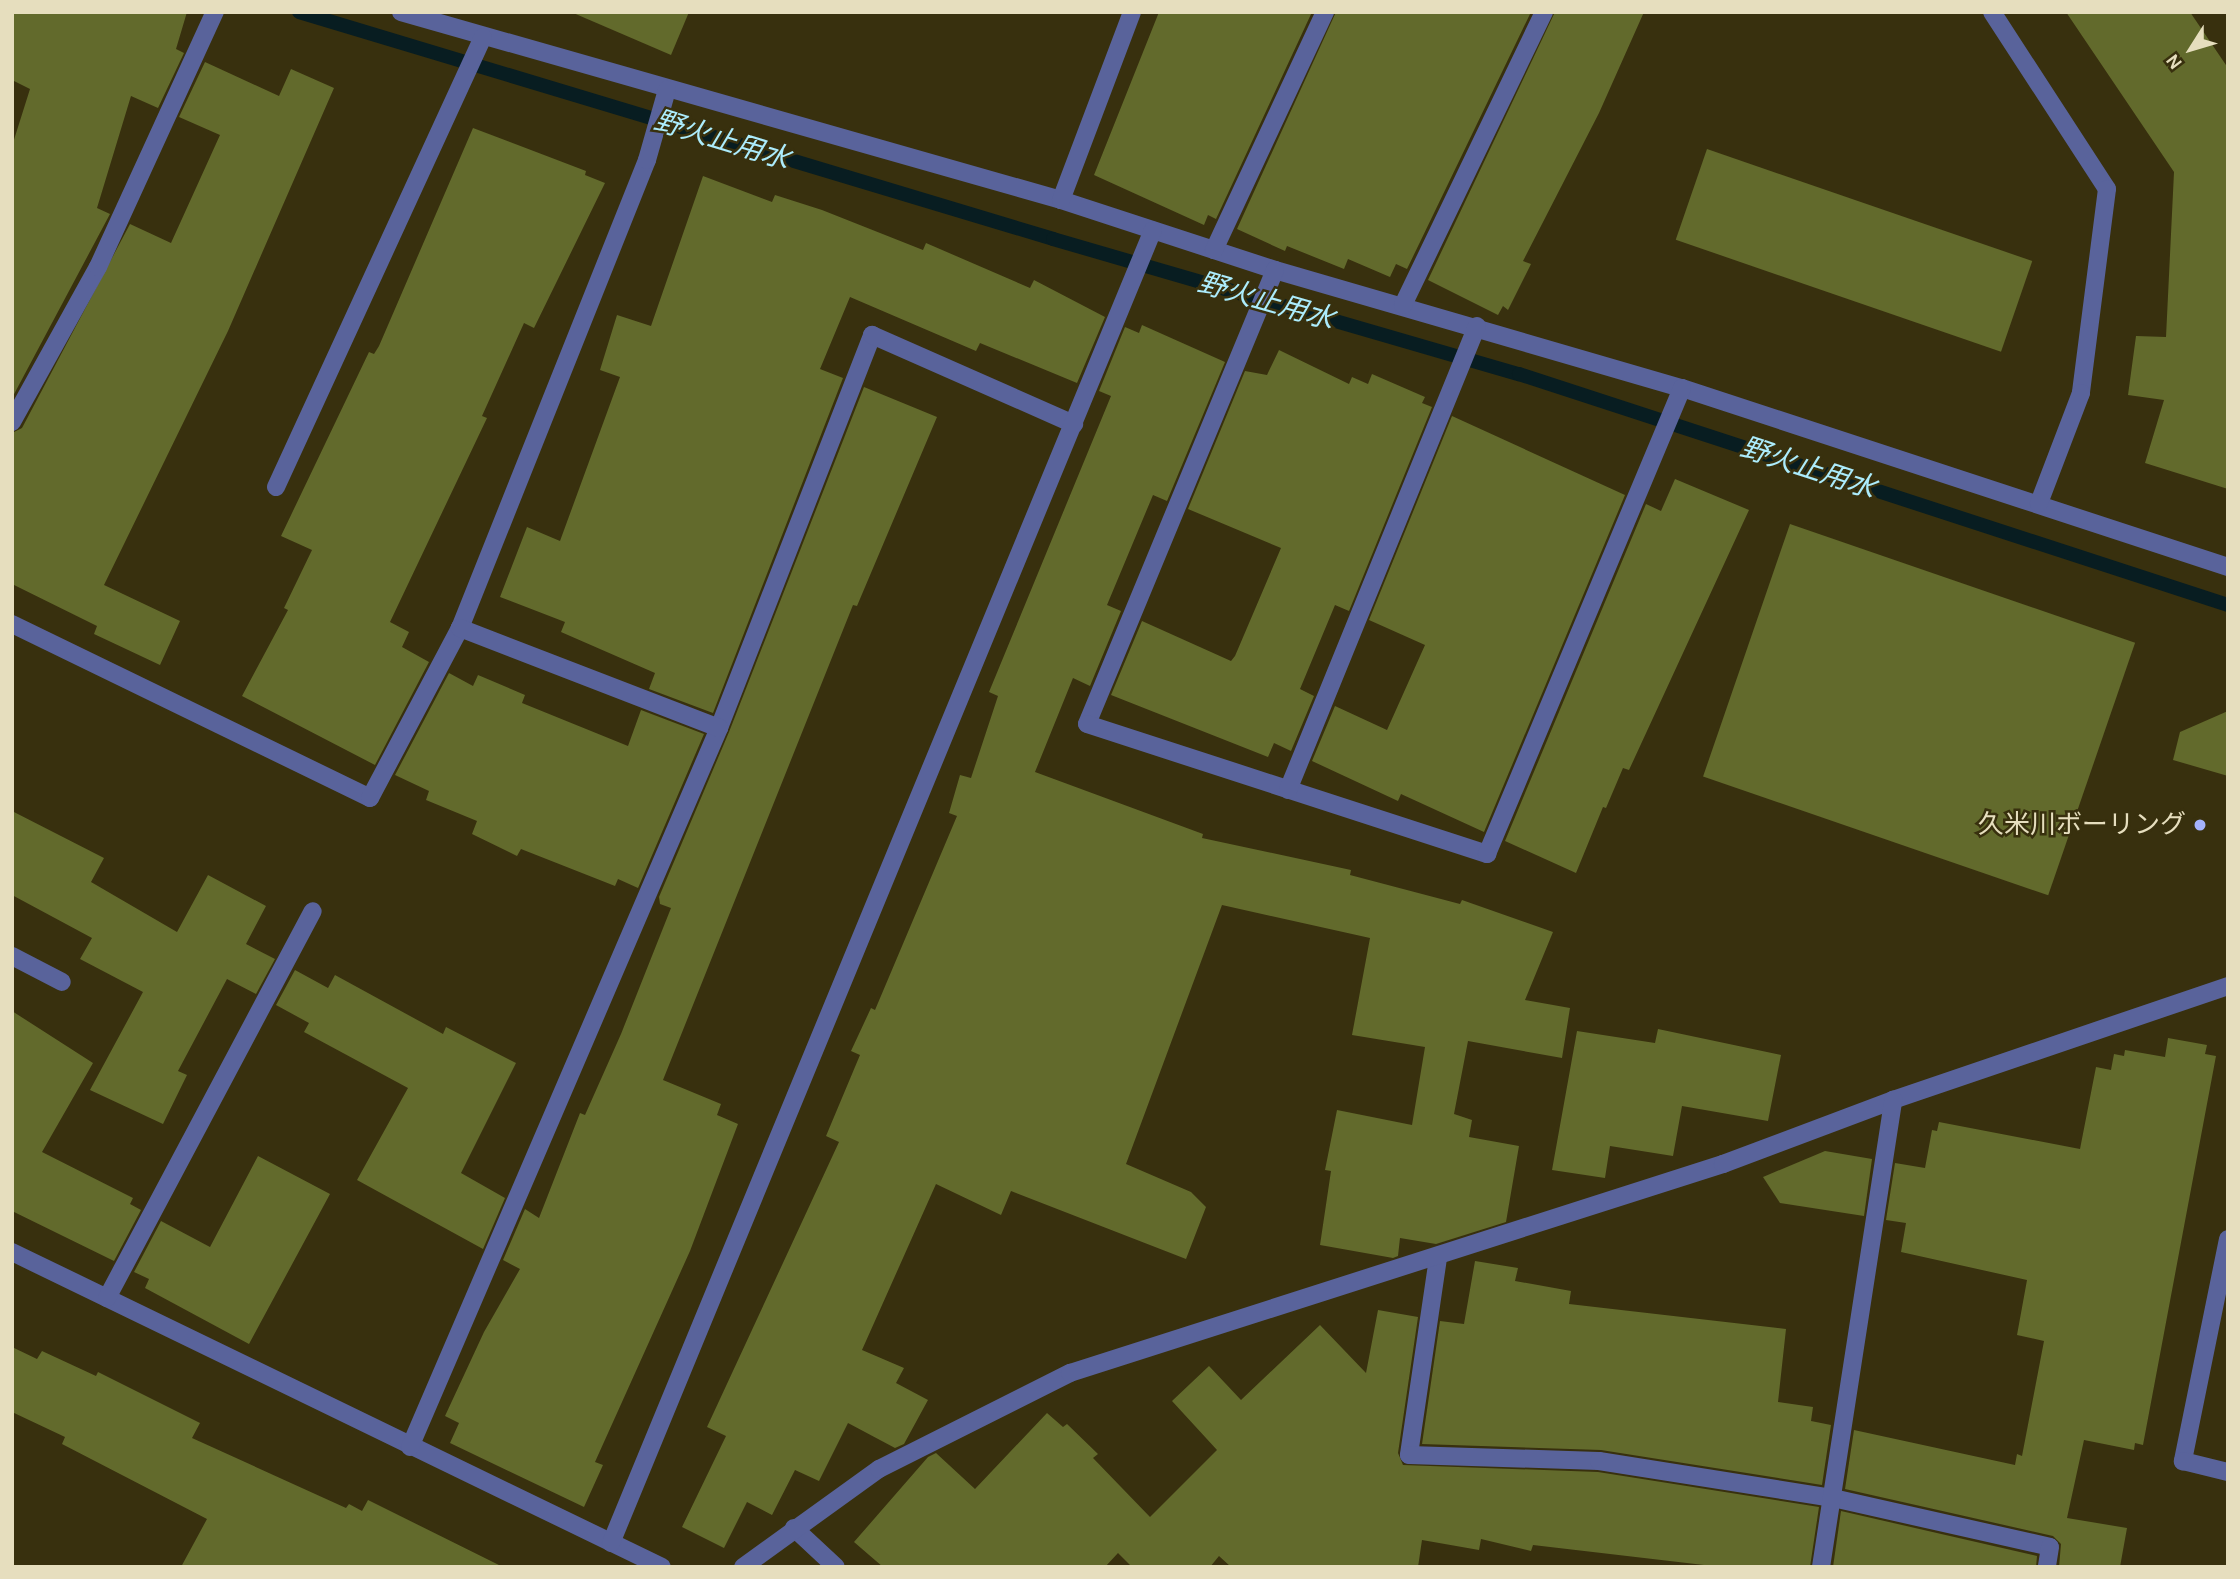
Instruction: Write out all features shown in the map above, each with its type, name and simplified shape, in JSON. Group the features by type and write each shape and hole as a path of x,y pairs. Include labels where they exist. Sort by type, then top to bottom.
{"street":[{"path":"401,12 482,40 667,93 1061,200 1150,238 1214,250 1272,276 1403,305 1477,326 1679,396 2039,503 2228,567"},
{"path":"1061,200 1132,12"},
{"path":"1214,250 1325,12"},
{"path":"1403,305 1544,12"},
{"path":"1992,12 2107,189 2081,393 2039,503"},
{"path":"12,422 98,267 214,13"},
{"path":"276,487 458,98 482,40"},
{"path":"12,624 370,798 460,628 647,160 667,93"},
{"path":"611,1543 1150,238"},
{"path":"1272,276 1087,724 1487,855 1679,396"},
{"path":"1288,790 1477,326"},
{"path":"410,1447 719,728 872,335 1074,424"},
{"path":"460,628 719,728"},
{"path":"107,1298 313,911"},
{"path":"12,956 62,982"},
{"path":"743,1567 879,1469 1070,1373 1438,1258 1723,1164 1893,1100 2228,986"},
{"path":"1821,1567 1893,1100"},
{"path":"2228,1239 2183,1461 2228,1472"},
{"path":"12,1252 662,1567"},
{"path":"1438,1258 1409,1455 1599,1461 1833,1498 2050,1547 2047,1567"},
{"path":"794,1528 836,1567"}],"building":[{"path":"12,12 187,12 176,49 184,53 158,108 131,96 97,208 110,214 12,398 12,146 30,89 12,80"},
{"path":"571,12 689,12 671,55"},
{"path":"1159,12 1312,12 1216,219 1208,215 1204,225 1094,175"},
{"path":"1336,12 1531,12 1407,269 1396,264 1390,277 1348,259 1344,269 1287,246 1285,251 1237,229"},
{"path":"1555,12 1644,12 1599,113 1523,261 1531,264 1508,310 1503,306 1498,315 1428,280"},
{"path":"2066,12 2190,12 2228,68 2228,489 2145,463 2164,400 2128,395 2136,336 2166,337 2174,172"},
{"path":"205,62 279,96 291,69 334,88 228,331 104,585 180,621 160,665 94,634 97,626 12,584 12,433 22,428 130,224 171,243 220,135 179,117"},
{"path":"473,128 586,171 585,175 605,183 534,328 524,323 482,416 487,418 390,622 409,632 402,647 429,662 375,765 242,696 288,610 284,608 312,550 281,536 369,352 374,354 379,346"},
{"path":"1707,149 2032,261 2001,352 1676,240"},
{"path":"703,176 772,202 775,195 822,210 923,250 926,243 1030,288 1034,280 1105,317 1077,383 980,343 976,351 850,297 820,369 843,378 713,713 649,689 655,673 561,632 565,622 500,597 527,527 560,541 620,377 600,370 617,315 651,326"},
{"path":"1142,325 1225,362 1167,501 1153,495 1107,605 1121,611 1090,686 1073,678 1035,772 1203,834 1202,838 1351,870 1350,875 1460,904 1462,900 1553,932 1525,1000 1570,1008 1562,1058 1468,1041 1454,1114 1472,1120 1469,1137 1519,1146 1506,1222 1436,1244 1400,1238 1398,1256 1393,1258 1320,1245 1331,1171 1325,1170 1337,1110 1412,1125 1425,1047 1352,1035 1370,938 1222,905 1126,1164 1191,1192 1206,1207 1186,1259 1011,1191 1001,1215 936,1184 862,1350 904,1368 896,1383 928,1400 904,1444 895,1448 848,1423 819,1481 795,1470 772,1515 747,1502 724,1548 682,1527 726,1436 707,1427 839,1142 826,1136 860,1055 851,1051 871,1008 875,1010 957,816 949,813 960,775 971,778 998,696 989,692 1111,396 1099,391 1125,327 1139,333"},
{"path":"1279,350 1349,384 1352,377 1368,384 1372,374 1425,397 1422,403 1432,407 1349,611 1335,605 1300,689 1314,696 1291,751 1274,743 1268,757 1111,695 1142,621 1231,661 1235,656 1281,548 1188,509 1245,371 1267,375"},
{"path":"864,387 937,417 857,606 853,605 663,1080 721,1104 717,1115 738,1124 690,1251 595,1462 603,1465 584,1507 450,1443 459,1423 445,1416 484,1332 520,1269 503,1260 525,1209 539,1218 580,1113 585,1115 621,1034 671,908 660,904 659,897 729,732"},
{"path":"1452,416 1625,495 1484,832 1401,794 1398,801 1312,761 1335,706 1387,730 1425,645 1369,620"},
{"path":"1675,479 1749,510 1629,770 1623,768 1606,808 1603,807 1576,873 1505,841 1646,504 1661,511"},
{"path":"1790,524 2135,643 2048,895 1703,776"},
{"path":"449,673 473,686 478,675 525,695 522,703 628,746 641,710 704,734 638,888 618,879 615,886 521,849 517,856 472,834 477,821 426,800 429,791 395,775"},
{"path":"2228,711 2228,776 2173,760 2180,732"},
{"path":"12,811 104,858 91,882 177,932 208,875 266,906 246,944 275,959 256,994 227,979 178,1071 187,1075 163,1124 90,1090 143,992 80,959 92,938 12,895"},
{"path":"295,970 328,988 335,975 443,1034 446,1027 516,1063 461,1173 505,1198 483,1249 357,1180 408,1088 304,1032 309,1023 276,1005"},
{"path":"12,1011 93,1063 42,1152 133,1198 130,1204 141,1210 114,1261 12,1211"},
{"path":"1658,1029 1781,1055 1768,1121 1682,1106 1673,1156 1610,1146 1605,1178 1552,1170 1577,1031 1655,1043"},
{"path":"2168,1038 2207,1045 2205,1054 2216,1056 2143,1445 2135,1443 2134,1450 2084,1440 2067,1518 2127,1528 2120,1567 2059,1567 2061,1544 2053,1536 1845,1489 1854,1430 2015,1465 2017,1454 2022,1456 2044,1341 2017,1335 2027,1280 1901,1252 1906,1223 1886,1220 1895,1163 1925,1168 1932,1130 1937,1131 1939,1122 2080,1149 2096,1067 2111,1070 2114,1054 2124,1056 2125,1050 2165,1057"},
{"path":"1825,1151 1872,1159 1864,1216 1780,1203 1763,1177"},
{"path":"258,1156 330,1194 249,1344 145,1288 149,1279 134,1272 161,1221 210,1247"},
{"path":"1475,1261 1518,1268 1515,1281 1571,1291 1569,1304 1786,1329 1778,1402 1813,1407 1811,1421 1831,1425 1822,1485 1601,1450 1422,1444 1440,1321 1464,1324"},
{"path":"1378,1310 1418,1317 1398,1453 1403,1465 1598,1472 1819,1507 1810,1567 1721,1567 1533,1545 1531,1551 1481,1539 1479,1550 1422,1540 1418,1567 1231,1567 1219,1556 1210,1567 1132,1567 1118,1553 1105,1567 883,1567 854,1542 928,1457 936,1453 975,1489 1047,1413 1063,1427 1067,1424 1098,1454 1093,1458 1150,1517 1217,1450 1172,1401 1209,1366 1241,1400 1320,1325 1366,1373"},
{"path":"12,1347 37,1359 42,1351 96,1376 98,1372 200,1423 192,1438 346,1508 349,1504 362,1511 368,1500 503,1567 181,1567 207,1519 62,1444 65,1437 12,1412"},
{"path":"1841,1511 2037,1556 2036,1567 1833,1567"}],"waterway":[{"name":"野火止用水","path":"299,12 1053,239 1519,374 2228,605"}],"place":[{"name":"久米川ボーリング","path":"2200,825"}]}
